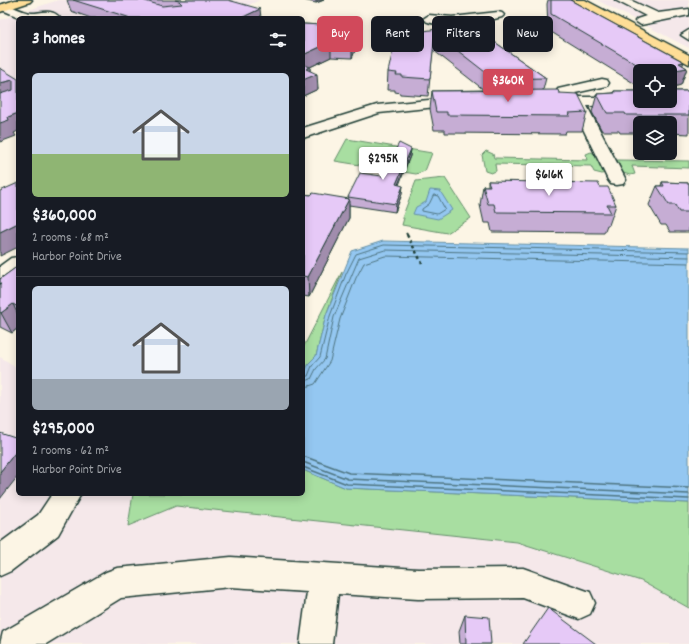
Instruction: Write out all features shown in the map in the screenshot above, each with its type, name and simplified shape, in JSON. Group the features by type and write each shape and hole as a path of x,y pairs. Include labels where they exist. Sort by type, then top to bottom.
{"main road":[{"path":"1,10 26,0"},
{"path":"577,0 689,60"}],"street":[{"path":"621,0 657,18"},
{"path":"1,10 28,16"},
{"path":"1,10 16,21"},
{"path":"612,19 641,21 689,12"},
{"path":"35,16 42,14 48,16"},
{"path":"429,19 452,21 498,15"},
{"path":"631,29 641,21"},
{"path":"602,83 563,92 578,102 617,180"},
{"path":"305,132 377,109 442,102 474,101"},
{"path":"535,101 633,101"},
{"path":"0,276 16,264"},
{"path":"0,561 48,525 66,496"},
{"path":"15,644 117,583 231,572 418,584 523,583 579,603"},
{"path":"316,644 325,578"}],"path":[{"path":"406,233 422,263"}],"shaded area":[{"path":"58,0 260,0 224,16 16,16 16,106 0,112 0,20"},
{"path":"597,0 689,0 689,48"},
{"path":"0,357 16,367 16,496 133,496 128,526 176,506 517,542 641,581 689,608 689,644 0,644"}],"green space":[{"path":"347,139 432,153 425,171 416,174 335,161"},
{"path":"486,151 493,154 494,158 588,160 586,154 591,152 597,155 606,172 602,174 594,172 591,166 495,164 496,171 491,173 485,171 482,155"},
{"path":"617,160 689,161 689,168 632,166 635,174 630,175 623,173"},
{"path":"445,178 471,218 447,233 402,225 404,218 402,218 416,181"},
{"path":"342,272 326,315 316,356 309,363 305,372 305,344"},
{"path":"305,471 346,488 689,503 689,608 641,581 517,542 176,506 128,526 133,496 305,496"}],"water":[{"path":"430,190 440,191 452,210 438,219 413,214 416,207 426,202"},
{"path":"383,241 689,248 689,503 346,488 305,471 305,372 309,363 316,356 326,315 352,251"}],"building":[{"path":"73,0 142,0 162,6 182,4 175,0 228,0 260,9 245,16 125,16"},
{"path":"551,0 570,0 684,62 679,63 687,68 677,70 677,64 636,64 551,14"},
{"path":"305,24 317,25 317,48 305,54"},
{"path":"432,30 433,52 430,79 402,77 402,75 396,75 397,73 388,72 393,52 424,52 424,31"},
{"path":"495,42 503,48 503,52 509,52 546,78 494,79 459,52 495,52"},
{"path":"305,65 310,67 306,69 317,74 305,79"},
{"path":"0,68 16,78 16,114 8,117 9,120 0,123 0,94 13,90 13,80 0,83"},
{"path":"558,90 559,93 578,94 587,112 569,113 570,116 447,115 447,112 436,112 432,91"},
{"path":"614,91 633,91 633,108 677,108 677,91 689,91 689,115 626,115 625,113 607,113 597,94 615,93"},
{"path":"399,143 411,149 396,184 403,186 396,204 348,197 360,173 382,176"},
{"path":"488,181 598,183 600,187 608,187 616,205 607,205 611,213 496,212 494,204 488,204 483,186 490,186"},
{"path":"662,182 689,183 689,212 679,212 675,205 669,205 657,186 664,186"},
{"path":"16,184 16,224 0,232 0,191"},
{"path":"313,193 349,199 308,277 305,276 305,194 311,195"},
{"path":"16,267 16,306 13,304 1,313 0,312 0,279"},
{"path":"0,433 16,438 16,452 0,472"},
{"path":"548,608 596,644 523,644"},
{"path":"465,615 489,617 491,644 466,644"}]}
